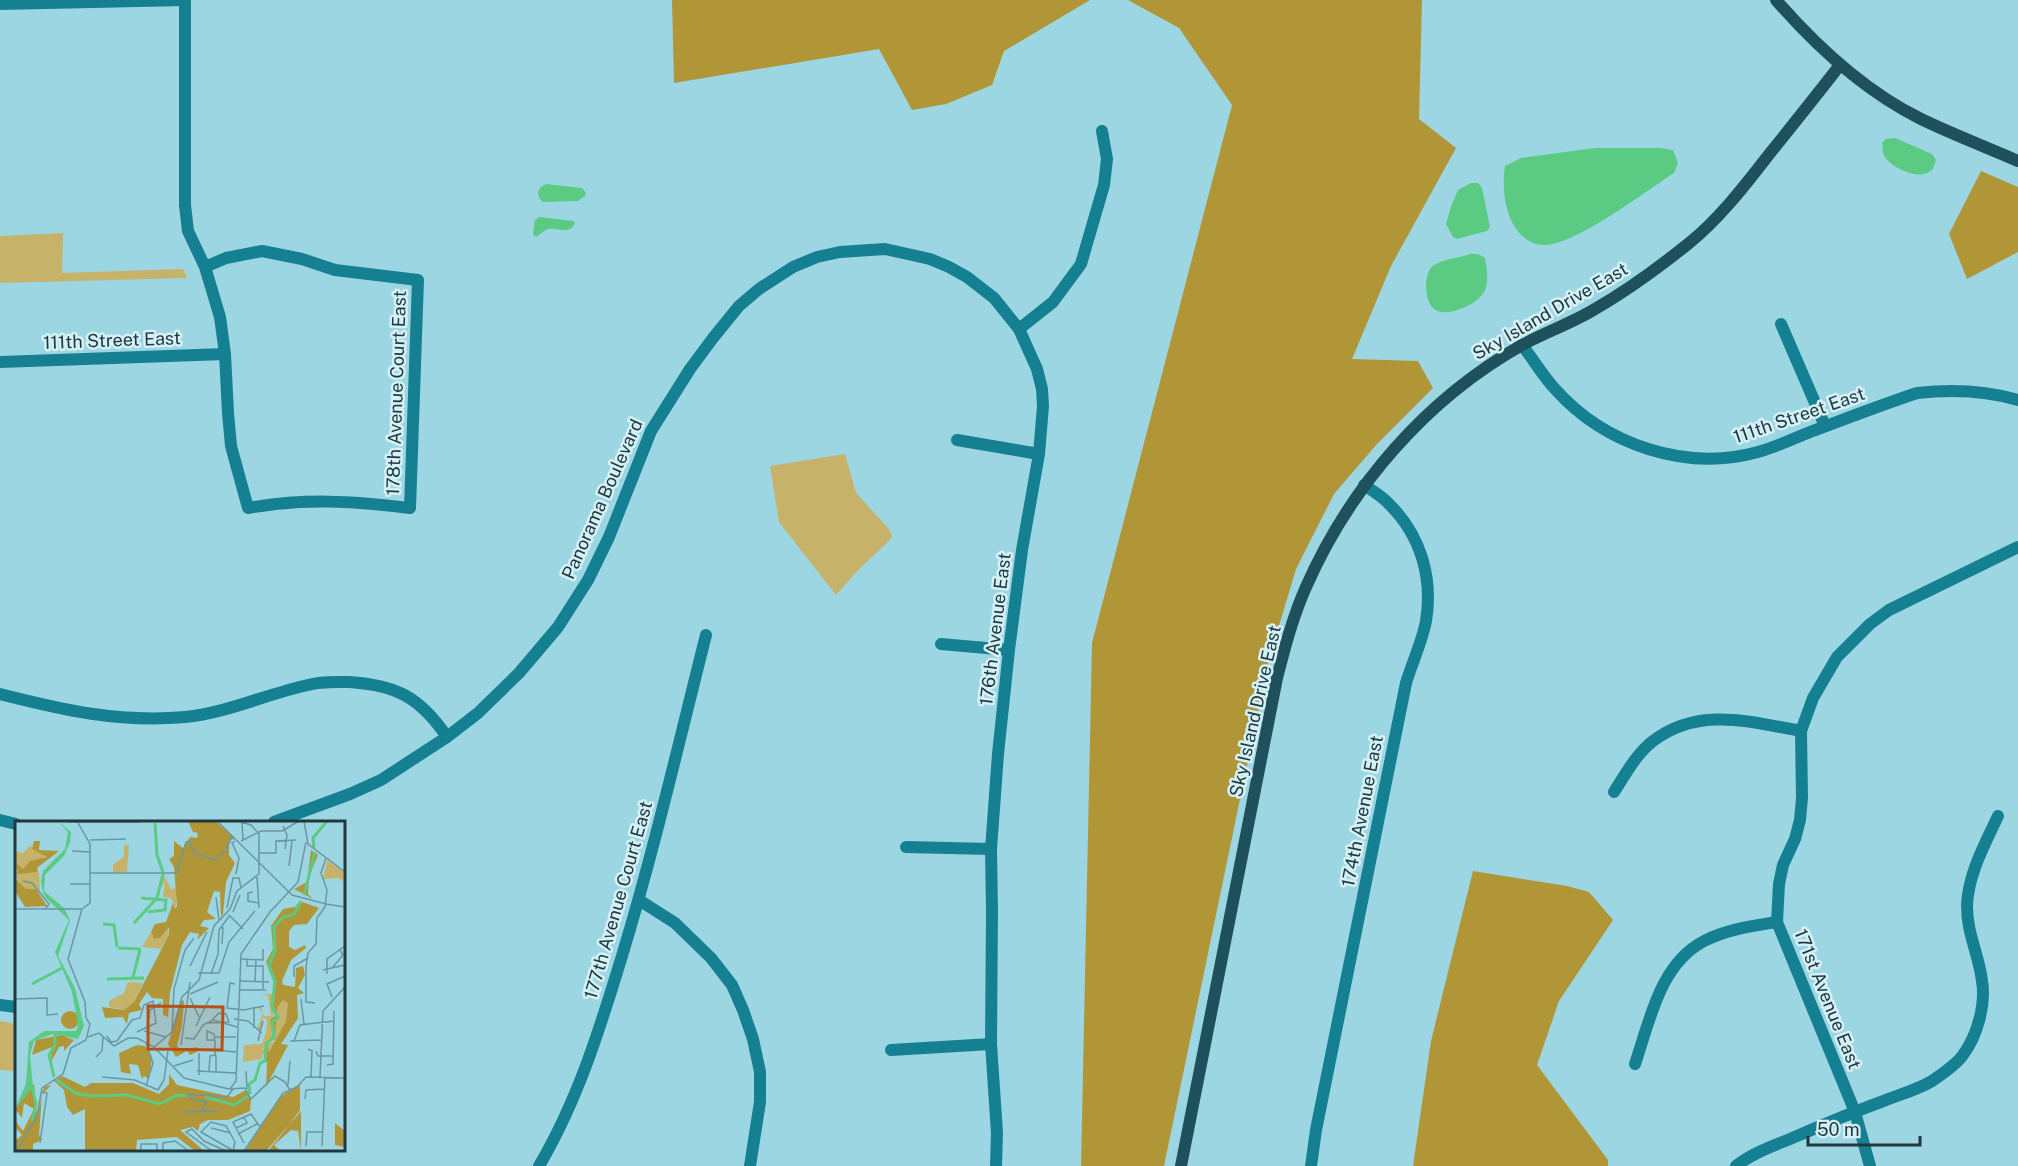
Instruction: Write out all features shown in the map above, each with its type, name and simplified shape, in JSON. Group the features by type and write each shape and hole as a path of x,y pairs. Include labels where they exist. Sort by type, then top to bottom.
{"street":[{"path":"0,4 186,0 185,205 188,231 205,267 220,317 225,354"},
{"path":"1776,0 1804,32 1840,65 1877,92 1921,119 2018,161"},
{"name":"Sky Island Drive East","path":"1181,1166 1275,690 1288,636 1305,588 1364,485 1417,423 1447,396 1522,345 1594,310 1627,290 1690,242 1725,208 1840,65"},
{"path":"1019,329 1053,302 1080,264 1104,184 1107,159 1102,131"},
{"name":"Panorama Boulevard","path":"277,821 381,780 447,737 478,713 519,673 558,627 588,580 609,537 651,431 690,369 713,338 739,306 759,289 793,267 817,257 840,252 885,249 930,259 967,277 994,298 1019,329"},
{"name":"178th Avenue Court East","path":"205,267 226,258 262,251 303,259 335,270 418,280 410,508 351,501 283,502 248,508 231,446 225,354"},
{"path":"1780,324 1825,426"},
{"name":"176th Avenue East","path":"996,1166 997,1133 991,1044 991,849 1009,650 1022,550 1039,454 1043,406 1037,369 1019,329"},
{"name":"111th Street East","path":"1522,345 1555,389 1585,416 1611,434 1656,451 1695,459 1712,460 1759,452 1917,393 1969,390 1999,394 2018,400"},
{"name":"111th Street East","path":"0,362 225,354"},
{"path":"957,440 1039,454"},
{"name":"174th Avenue East","path":"1311,1166 1318,1118 1406,683 1426,623 1429,595 1425,568 1417,542 1407,524 1389,503 1364,485"},
{"name":"171st Avenue East","path":"1870,1166 1855,1112 1777,922 1779,884 1783,865 1795,839 1802,798 1801,730 1813,698 1837,657 1870,624 1889,610 2018,548"},
{"name":"177th Avenue Court East","path":"539,1166 570,1106 600,1030 639,900 706,635"},
{"path":"941,645 1009,650"},
{"path":"0,694 92,715 121,718 184,717 236,707 309,684 358,683 378,685 398,691 413,700 433,716 447,737"},
{"path":"1614,792 1640,754 1653,741 1693,722 1712,718 1731,718 1801,730"},
{"path":"1736,1166 1752,1155 1931,1081 1962,1057 1971,1042 1982,1005 1983,982 1971,940 1967,903 1978,859 1998,816"},
{"path":"0,820 15,824"},
{"path":"906,848 991,849"},
{"path":"639,900 675,923 711,958 732,985 743,1010 753,1039 760,1072 759,1102 750,1166"},
{"path":"1635,1064 1664,981 1683,957 1704,941 1717,935 1777,922"},
{"path":"0,1005 15,1007"},
{"path":"891,1050 991,1044"}],"shaded area":[{"path":"672,0 1090,0 1004,51 992,85 946,104 912,110 879,49 674,83"},
{"path":"1128,0 1422,0 1419,119 1456,148 1391,266 1352,359 1418,361 1433,388 1377,444 1334,494 1296,569 1269,659 1164,1166 1081,1166 1092,643 1232,105 1179,28"},
{"path":"1895,138 1932,154 1936,160 1933,169 1919,175 1903,170 1888,161 1883,152 1882,143 1886,139"},
{"path":"1595,148 1673,150 1678,163 1674,173 1590,228 1572,237 1542,245 1533,243 1521,235 1515,228 1506,203 1505,166 1521,158"},
{"path":"1981,171 2018,187 2018,252 1967,279 1949,234"},
{"path":"1471,183 1478,183 1482,188 1490,227 1487,231 1457,239 1453,237 1446,224 1458,190"},
{"path":"546,184 582,188 586,193 578,201 543,202 538,192"},
{"path":"539,217 574,221 575,223 570,229 548,229 536,237 533,234 535,220"},
{"path":"63,233 62,273 183,269 187,278 0,283 0,236"},
{"path":"1478,254 1485,258 1487,278 1483,293 1476,301 1463,308 1448,312 1437,311 1432,307 1427,295 1426,280 1430,269 1442,261"},
{"path":"845,454 856,493 889,529 892,536 836,595 779,522 770,466"},
{"path":"1473,871 1567,886 1589,892 1613,920 1559,1001 1537,1065 1608,1160 1608,1166 1413,1166 1431,1041"},
{"path":"0,1021 15,1024 15,1071 0,1070"}]}
